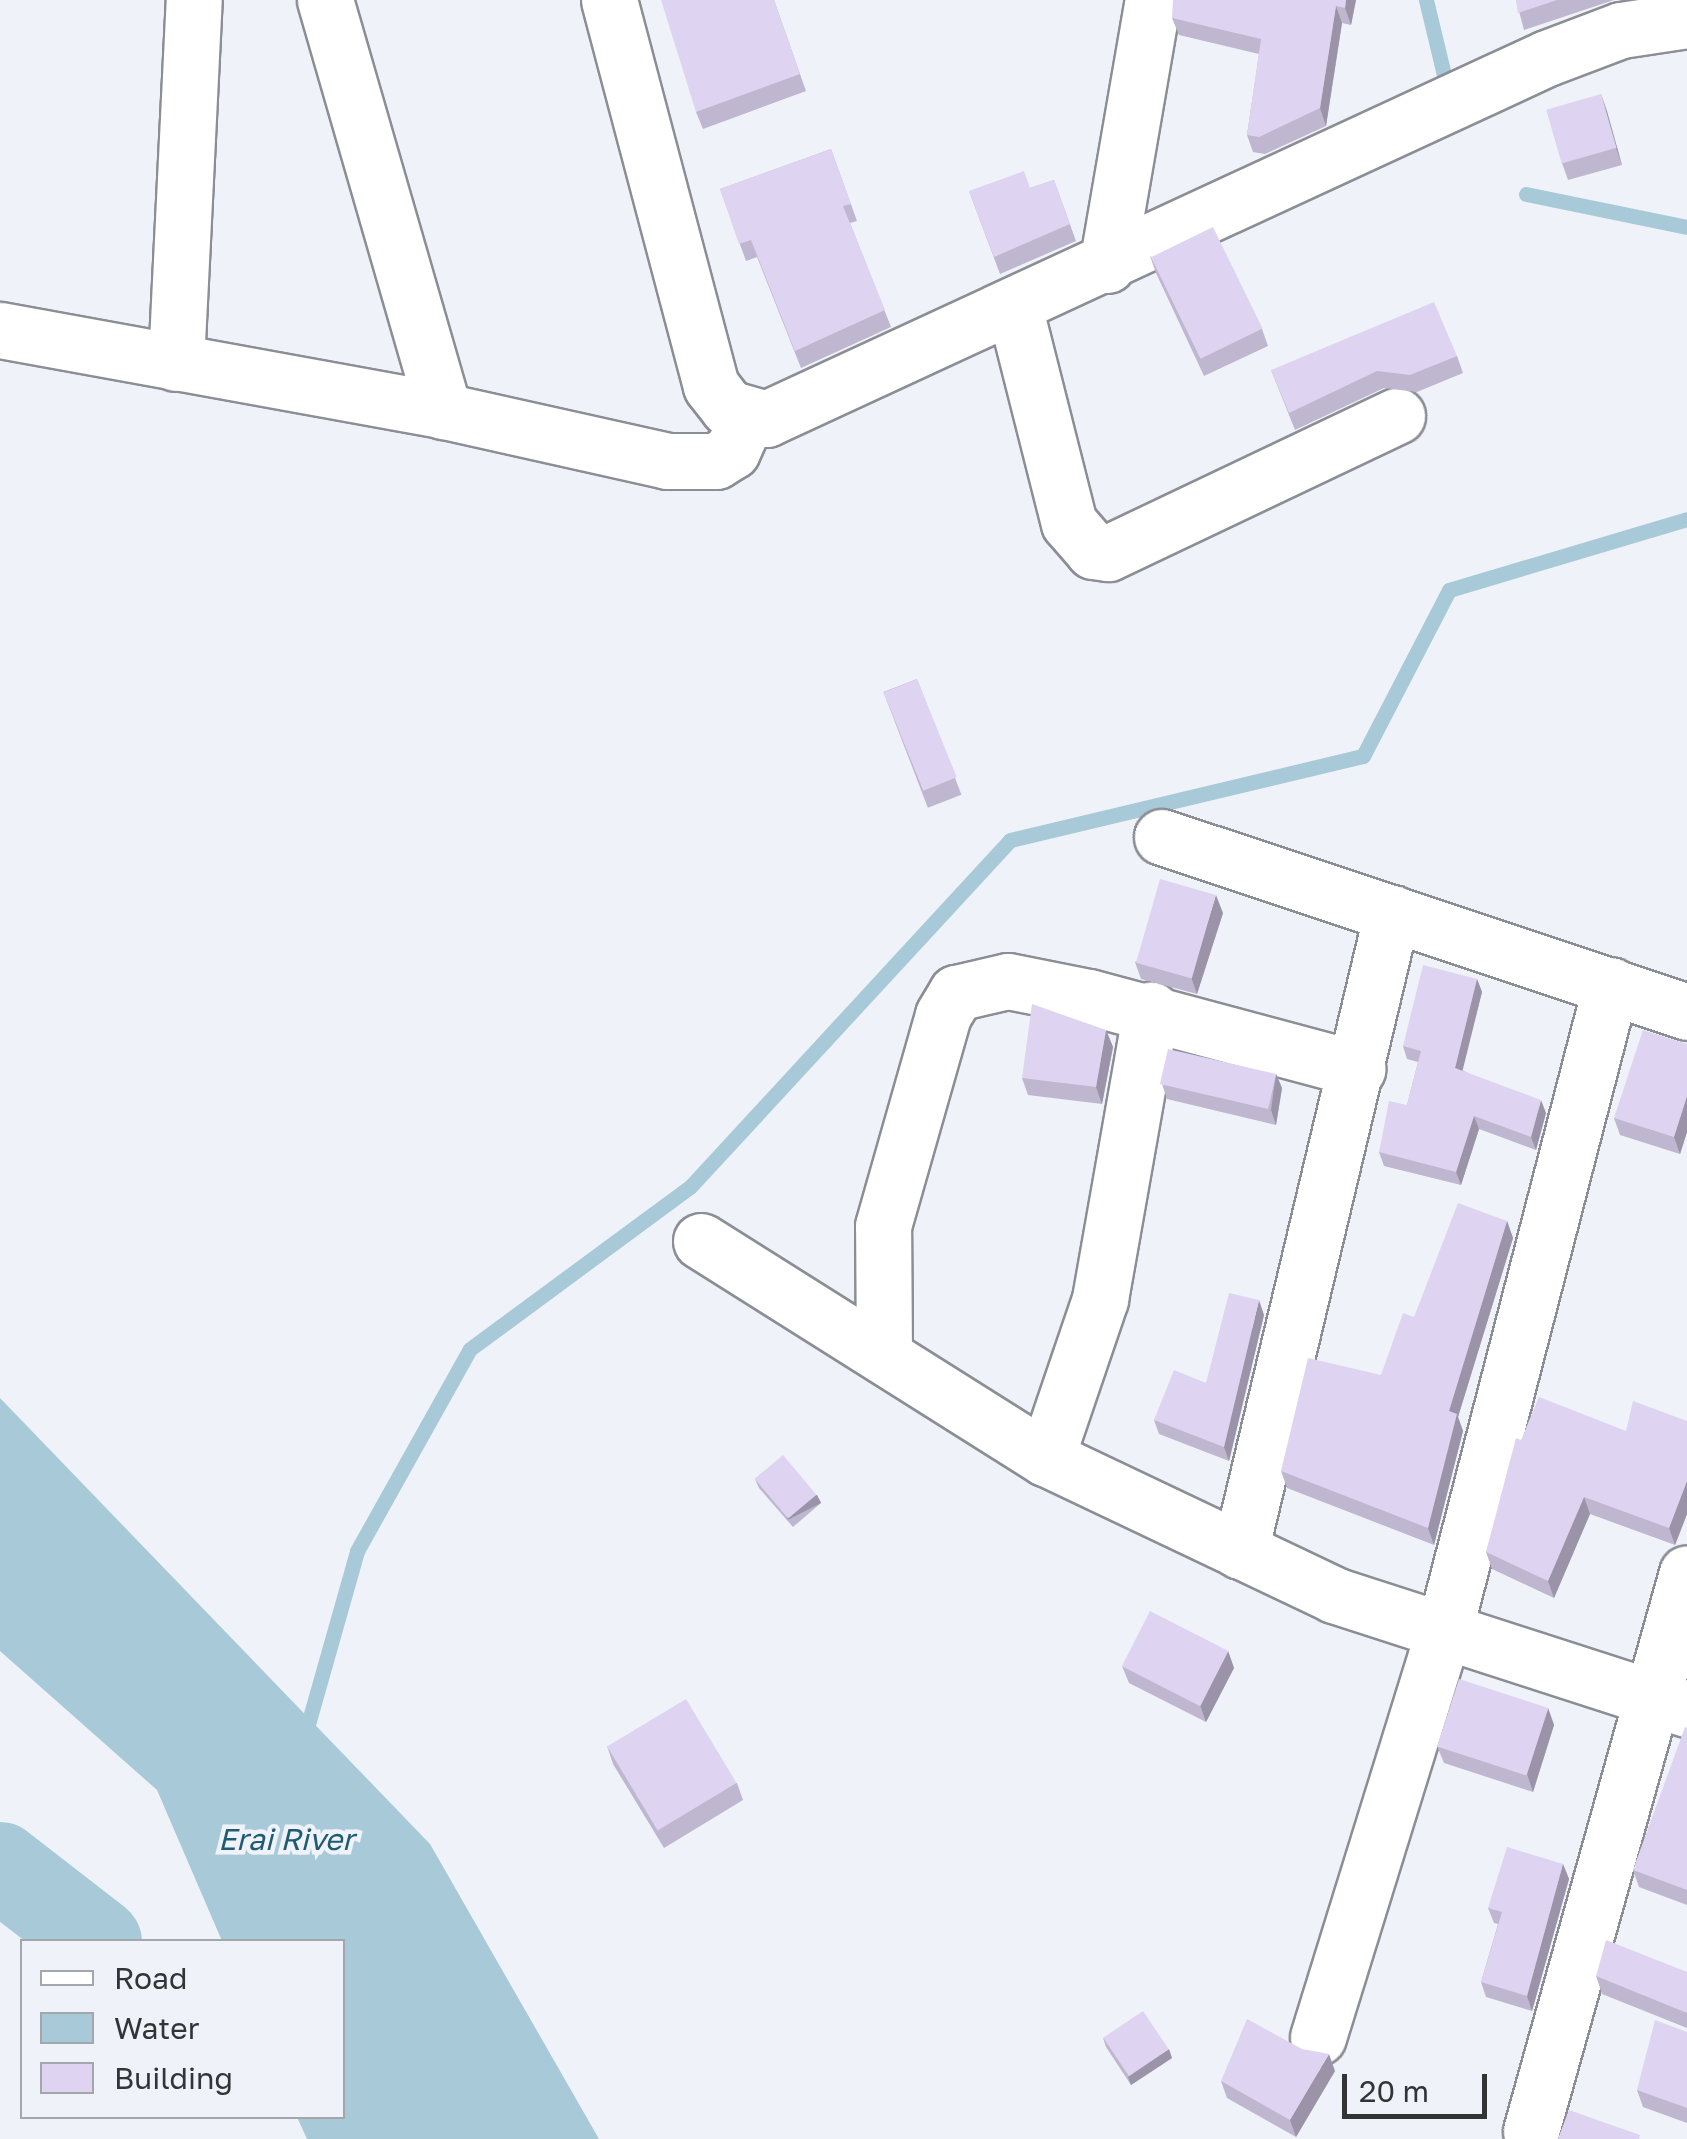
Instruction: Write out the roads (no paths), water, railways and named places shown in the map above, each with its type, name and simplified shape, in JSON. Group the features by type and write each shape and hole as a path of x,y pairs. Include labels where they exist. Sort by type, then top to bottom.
{"street":[{"path":"176,362 194,0"},
{"path":"324,0 444,411"},
{"path":"609,0 711,386 728,408 747,417 766,418 1107,265 1546,58 1621,30 1687,20"},
{"path":"1107,265 1153,0"},
{"path":"1014,306 1069,523 1093,551 1108,553 1397,416"},
{"path":"0,330 444,411 686,462 716,461 732,452 747,417"},
{"path":"1162,837 1687,1012"},
{"path":"1240,1550 1392,912"},
{"path":"884,1356 884,1226 942,1015 956,992 1008,981 1152,1008 1357,1070"},
{"path":"1318,2037 1444,1632 1611,985"},
{"path":"1046,1458 1100,1299 1152,1008"},
{"path":"701,1241 1046,1458 1334,1596 1671,1704"},
{"path":"1532,2131 1671,1704 1687,1573"}],"water":[{"name":"Erai River","path":"0,1398 430,1844 599,2139 307,2139 298,2119 345,2119 345,1939 221,1939 157,1790 0,1651"}],"waterway":[{"path":"1426,0 1444,75"},
{"path":"1526,194 1687,227"},
{"path":"305,1735 357,1551 470,1349 690,1187 1010,840 1363,756 1449,590 1687,519"},
{"path":"0,1866 94,1939"}]}
